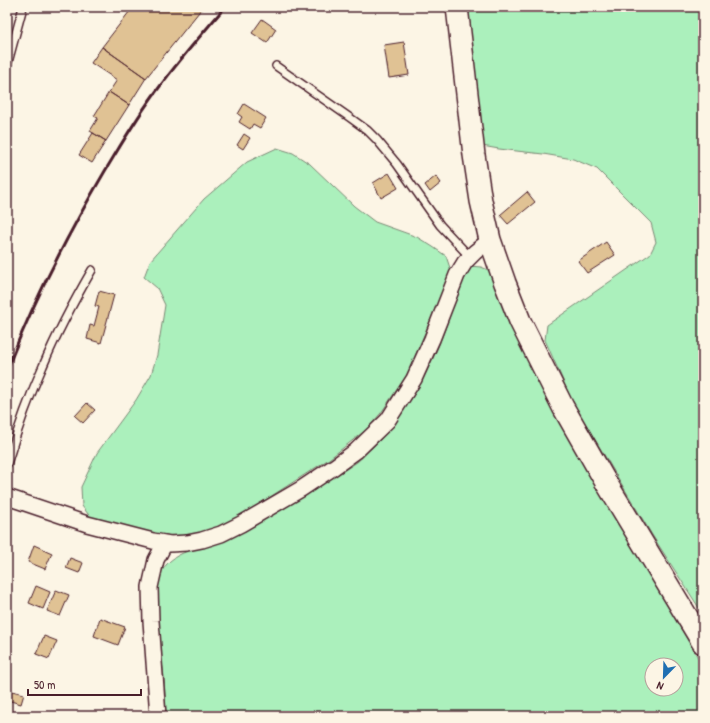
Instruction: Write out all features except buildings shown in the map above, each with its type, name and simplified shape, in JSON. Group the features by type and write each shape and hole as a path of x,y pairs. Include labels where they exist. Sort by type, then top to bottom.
{"street":[{"path":"457,7 474,155 481,201 490,240 505,283 520,321 563,407 619,505 703,643"},
{"path":"7,497 88,524 164,543 187,543 202,540 221,534 241,524 334,467 356,451 388,420 414,379 432,339 457,275 470,257 490,240"},
{"path":"158,716 150,587 156,560 164,543"}],"lane":[{"path":"7,66 23,7"},
{"path":"276,66 349,117 377,140 397,164 440,225 470,257"},
{"path":"7,464 28,402 43,364 67,314 92,270"}],"green space":[{"path":"468,7 703,7 703,614 652,535 572,401 545,340 547,325 650,254 656,242 651,223 597,169 573,159 482,146"},
{"path":"277,148 293,153 310,164 354,206 375,222 417,237 446,256 451,271 408,373 381,413 367,429 329,459 239,517 218,527 199,533 182,536 153,534 91,518 82,506 81,487 97,453 136,400 151,375 157,355 165,305 157,288 144,277 150,261 204,199 247,162"},
{"path":"470,266 481,267 491,271 510,321 552,409 594,483 703,666 703,716 166,716 164,677 159,640 156,597 160,575 165,567 171,560 179,555 224,540 249,529 357,462 372,448 403,412 420,385 440,342"}],"railway":[{"path":"7,369 28,318 52,268 78,219 130,129 182,57 225,7"}]}
